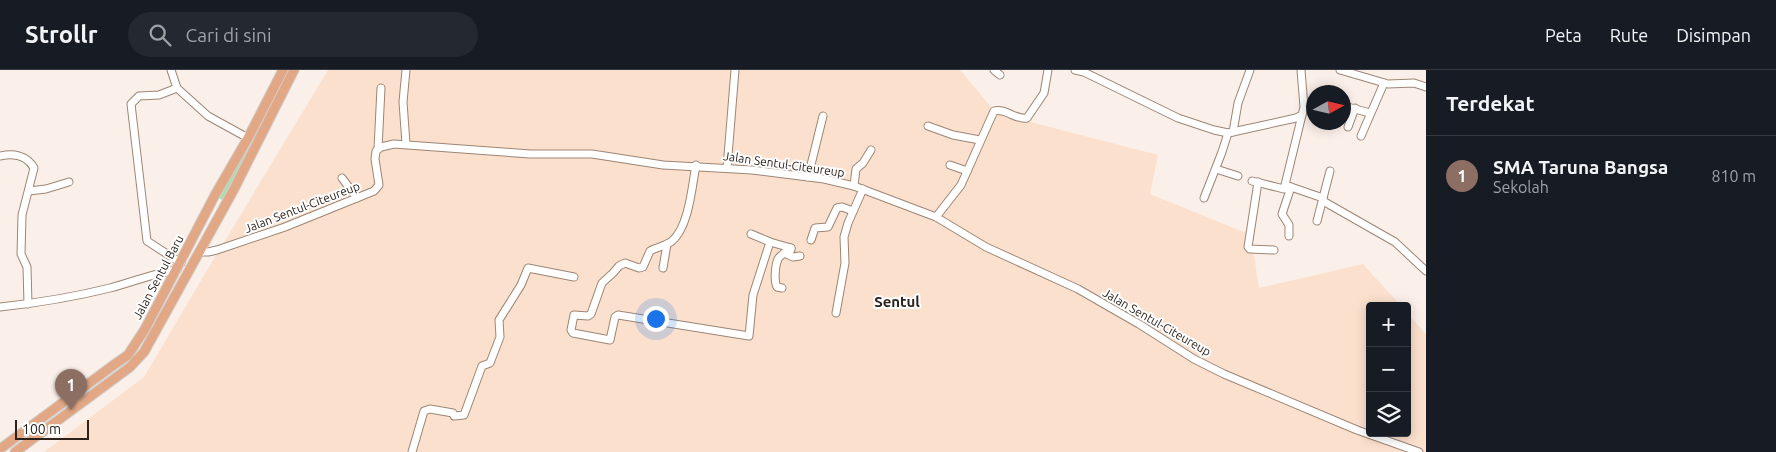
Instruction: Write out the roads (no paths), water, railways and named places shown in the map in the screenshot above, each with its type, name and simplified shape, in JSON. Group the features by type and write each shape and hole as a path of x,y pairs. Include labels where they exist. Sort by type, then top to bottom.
{"main road":[{"name":"Jalan Sentul Baru","path":"0,449 128,355 145,329 283,70"},
{"name":"Jalan Sentul Baru","path":"15,452 138,360 169,308 233,191 294,70"},
{"path":"222,183 233,191"},
{"path":"215,195 226,203"}],"street":[{"path":"171,70 178,88 208,116 248,138"},
{"path":"406,70 404,102 406,144"},
{"path":"727,168 735,70"},
{"path":"936,217 956,193 994,111 1001,110 1021,118 1029,116 1044,93 1048,70"},
{"path":"1075,70 1085,71 1178,118 1214,130 1230,132 1296,118 1302,115"},
{"path":"1204,198 1225,146 1250,70"},
{"path":"1289,236 1289,225 1282,214 1304,107 1301,70"},
{"path":"1340,70 1388,84 1414,83 1426,87"},
{"path":"1361,136 1384,83"},
{"path":"178,88 159,95 138,96 130,104 147,241 179,266"},
{"path":"378,149 381,88"},
{"path":"1351,107 1370,113"},
{"path":"1351,119 1355,108"},
{"path":"808,177 823,116"},
{"path":"928,126 953,135 980,140"},
{"name":"Jalan Sentul-Citeureup","path":"199,252 217,250 277,230 377,189 378,179 375,154 378,149 394,144 530,154 592,154 662,165 696,165 808,177 854,186 936,217 986,247 1078,289 1139,324 1194,359 1224,374 1357,430 1419,452"},
{"path":"854,186 856,168 864,163 871,150"},
{"path":"0,156 15,154 33,165 29,191 22,215 21,254 27,267 28,304"},
{"path":"696,165 685,217 676,237 668,244 650,250 646,264 642,268 621,264 602,282 591,315 576,314 573,317 570,330 573,333 610,340 615,317 618,315 749,336 753,295 770,242"},
{"path":"950,165 967,171"},
{"path":"1216,168 1238,176"},
{"path":"1318,221 1330,170"},
{"path":"342,178 357,198"},
{"path":"1274,250 1250,249 1248,247 1255,181 1284,189 1289,186"},
{"path":"29,191 69,182"},
{"path":"1289,186 1323,199 1395,242 1426,271"},
{"path":"836,313 845,263 844,237 862,189"},
{"path":"811,240 815,228 828,227 838,208 842,207 853,211"},
{"path":"751,234 792,249 778,259 775,282 776,286 782,288"},
{"path":"663,268 668,244"},
{"path":"784,253 793,257 800,256"},
{"path":"0,307 28,304 111,288 179,266"},
{"path":"412,452 424,411 430,409 453,413 454,416 464,415 482,366 490,363 498,345 500,320 521,285 528,268 574,277"}],"place":[{"name":"SMA Taruna Bangsa","path":"71,410"}],"district":[{"name":"Sentul","path":"897,301"}]}
